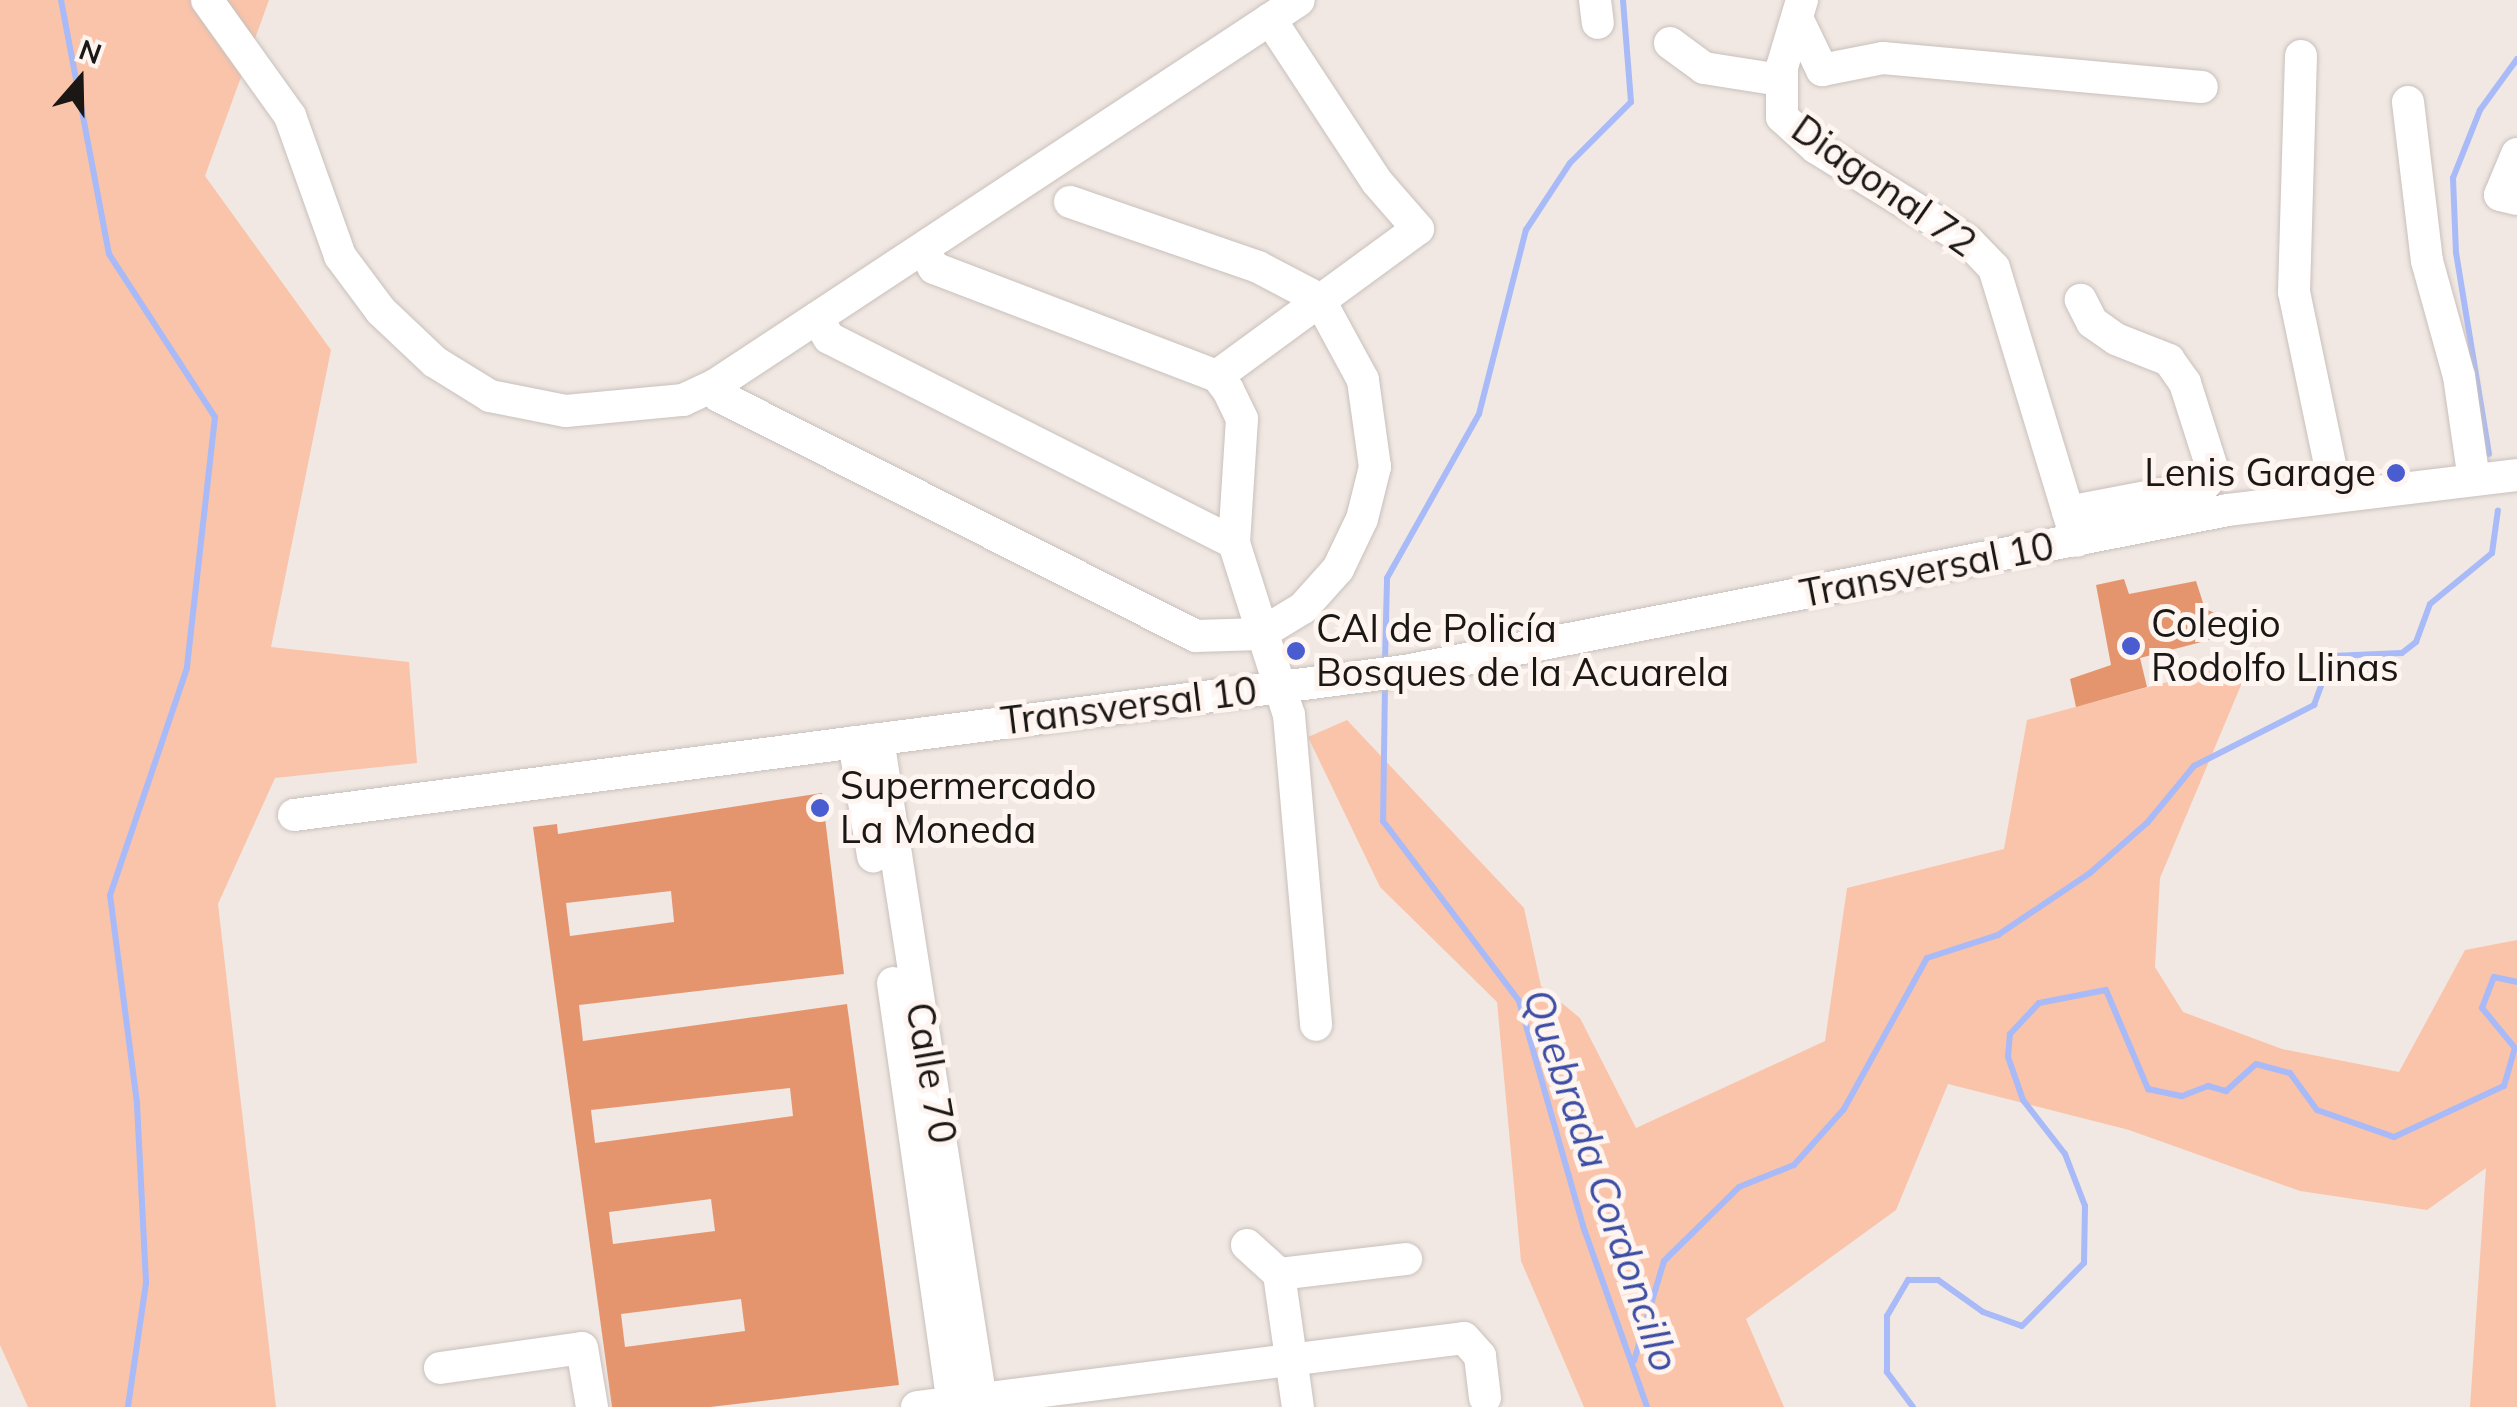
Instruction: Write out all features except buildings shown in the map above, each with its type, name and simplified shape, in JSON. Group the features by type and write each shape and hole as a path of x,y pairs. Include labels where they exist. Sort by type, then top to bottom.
{"street":[{"path":"206,0 290,116 340,256 381,311 435,362 490,396 566,411 683,400 715,385 1299,0"},
{"path":"1799,9 1822,70 1884,58 2202,87"},
{"name":"Diagonal 72","path":"1799,9 1780,80 1778,104 1791,129 1968,241 1994,268 2072,526"},
{"path":"1217,376 1418,229 1376,182 1270,19"},
{"path":"1670,42 1704,68 1780,80"},
{"path":"2301,56 2294,292 2336,493"},
{"path":"2408,102 2428,262 2459,376 2474,480"},
{"path":"2508,197 2517,154"},
{"path":"715,385 719,396 1196,636 1260,634 1303,608 1338,570 1375,468 1363,380 1320,300 1258,267 1070,202"},
{"path":"923,249 934,268 1217,376 1242,418 1234,544 1274,687 1289,715 1316,1025"},
{"path":"2072,526 2203,486 2214,474 2185,383 2169,360 2116,339 2092,322 2081,300"},
{"path":"816,318 829,338 1234,544"},
{"path":"2072,526 2517,474"},
{"name":"Transversal 10","path":"294,815 1405,671 2072,526"},
{"name":"Calle 70","path":"866,740 967,1404"},
{"path":"1247,1245 1280,1274 1298,1407"},
{"path":"1280,1274 1406,1259"},
{"path":"917,1407 967,1404 1464,1338 1480,1356 1485,1398"},
{"path":"440,1368 582,1348 592,1407"}],"shaded area":[{"path":"0,0 269,0 205,176 331,350 271,647 409,662 417,763 275,778 218,904 276,1407 28,1407 0,1345"},
{"path":"2252,659 2160,878 2155,967 2183,1012 2282,1049 2399,1072 2465,950 2517,940 2517,1407 2470,1407 2486,1168 2427,1210 2300,1191 2129,1130 1948,1084 1896,1210 1746,1319 1784,1407 1584,1407 1521,1261 1497,1002 1380,887 1308,737 1347,720 1524,908 1541,986 1580,1018 1636,1128 1825,1041 1847,888 2004,849 2027,720"}],"waterway":[{"path":"61,0 109,254 215,417 187,668 110,895 137,1104 146,1283 128,1407"},
{"name":"Quebrada Cordoncillo","path":"1385,662 1387,578 1479,414 1526,230 1570,163 1631,102 1623,0"},
{"path":"2489,454 2456,253 2453,178 2480,110 2517,59"},
{"path":"1634,1361 1664,1261 1739,1187 1794,1165 1844,1109 1927,958 1998,935 2090,873 2147,823 2194,766 2314,705 2332,656 2402,653 2416,642 2430,604 2492,553 2498,510"},
{"name":"Quebrada Cordoncillo","path":"1385,684 1383,821 1519,1001 1583,1226 1647,1407"},
{"path":"1913,1407 1887,1372 1887,1316 1908,1280 1938,1280 1983,1312 2022,1326 2084,1263 2085,1206 2065,1154 2023,1100 2008,1057 2010,1034 2039,1003 2106,990 2148,1089 2182,1096 2208,1086 2226,1091 2256,1064 2290,1073 2317,1110 2394,1137 2504,1086 2515,1048 2482,1008 2494,977 2517,982"}],"place":[{"name":"Lenis Garage","path":"2396,473"},
{"name":"Colegio Rodolfo Llinas","path":"2131,646"},
{"name":"CAI de Policía Bosques de la Acuarela","path":"1296,651"},
{"name":"Supermercado La Moneda","path":"820,808"}]}
